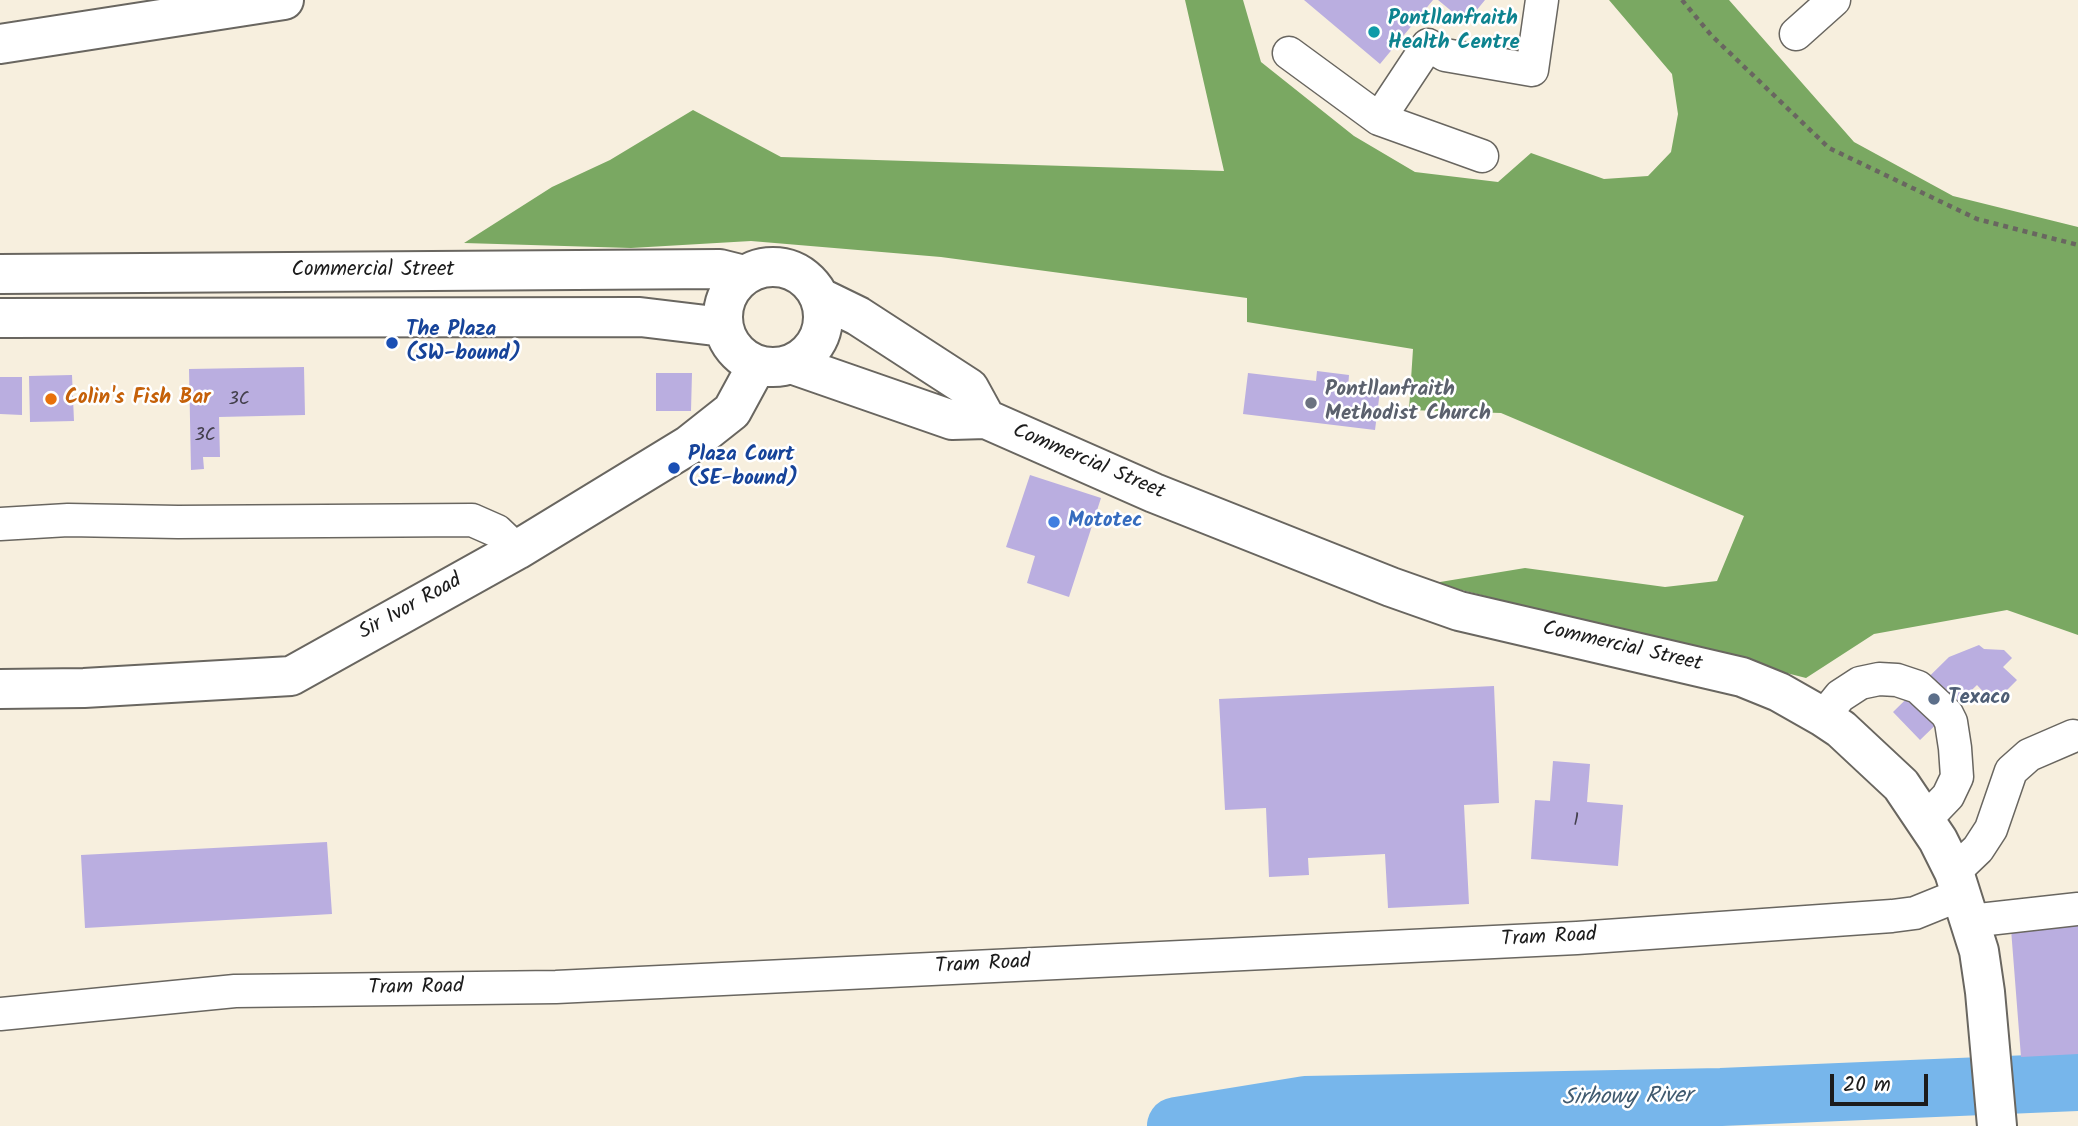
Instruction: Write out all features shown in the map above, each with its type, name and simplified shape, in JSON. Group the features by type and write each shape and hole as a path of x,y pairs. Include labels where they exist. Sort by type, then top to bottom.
{"main road":[{"path":"0,44 284,0"},
{"name":"Commercial Street","path":"0,274 720,269 744,275 760,268 777,267 794,271 808,281 819,297 858,316 969,388 986,419"},
{"path":"0,318 640,317 723,327 723,310 727,299 732,288 744,275"},
{"path":"774,365 806,355 819,337 823,320 819,297"},
{"name":"Commercial Street","path":"723,327 730,344 742,357 952,420 986,419 1167,498 1391,587 1459,611 1742,677 1779,692 1823,717 1841,729 1901,785 1924,820 1962,896 1979,951 1996,1120"},
{"name":"Sir Ivor Road","path":"0,689 84,688 290,676 517,550 690,446 732,411 774,365"}],"street":[{"path":"1378,120 1428,45 1445,55 1532,70 1542,0"},
{"path":"1796,34 1834,0"},
{"path":"1289,53 1378,120 1482,156"},
{"path":"0,524 68,520 472,520 497,531 517,550"},
{"path":"1823,717 1840,696 1860,683 1879,679 1897,680 1918,687 1947,714 1951,722 1957,777 1948,796 1924,820"},
{"path":"2073,736 2029,755 2011,771 1991,829 1978,849 1962,896 2078,909"},
{"name":"Tram Road","path":"0,1014 235,991 556,987 1577,938 1892,916 1915,913 1962,896"}],"path":[{"path":"1682,0 1711,35 1829,148 1977,219 2078,245"}],"green space":[{"path":"1185,0 1243,0 1261,62 1354,136 1415,172 1498,182 1531,153 1604,179 1648,176 1671,152 1678,114 1672,74 1609,0 1729,0 1854,142 1953,196 2078,227 2078,635 2007,610 1874,634 1806,678 1434,583 1525,568 1665,587 1717,581 1744,516 1501,413 1409,410 1413,349 1247,322 1247,298 941,257 751,241 631,248 464,243 552,187 610,160 693,110 781,157 1224,171"}],"building":[{"name":"Pontllanfraith Health Centre","path":"1304,0 1433,0 1380,64"},
{"name":"Pontllanfraith Health Centre","path":"1438,0 1485,0 1466,23"},
{"path":"304,367 305,415 219,417 220,457 203,457 204,469 191,470 189,369"},
{"name":"Pontllanfraith Methodist Church","path":"1317,371 1349,375 1348,388 1380,391 1375,430 1243,414 1248,373 1316,381"},
{"path":"656,373 692,373 691,411 656,411"},
{"path":"72,375 74,421 30,422 29,376"},
{"path":"0,377 22,377 22,415 0,414"},
{"name":"Mototec","path":"1030,475 1101,498 1069,597 1027,583 1035,556 1006,547"},
{"name":"Texaco","path":"1979,645 1984,649 2004,650 2012,658 2003,667 2017,680 2005,692 1990,699 1977,685 1920,740 1893,712 1949,657"},
{"path":"1494,686 1499,803 1464,805 1469,904 1388,908 1385,854 1308,858 1309,875 1269,877 1266,808 1225,810 1219,699"},
{"path":"1553,761 1590,764 1587,802 1623,805 1618,866 1531,859 1535,800 1550,801"},
{"path":"327,842 332,914 85,928 81,855"},
{"path":"2078,923 2078,1054 2021,1057 2011,929"}],"waterway":[{"name":"Sirhowy River","path":"1176,1126 1305,1105 1721,1097 2078,1082"}],"place":[{"name":"Pontllanfraith Health Centre","path":"1374,32"},
{"name":"The Plaza (SW-bound)","path":"392,343"},
{"name":"Colin's Fish Bar","path":"51,399"},
{"name":"Pontllanfraith Methodist Church","path":"1311,403"},
{"name":"Plaza Court (SE-bound)","path":"674,468"},
{"name":"Mototec","path":"1054,522"},
{"name":"Texaco","path":"1934,699"}]}
